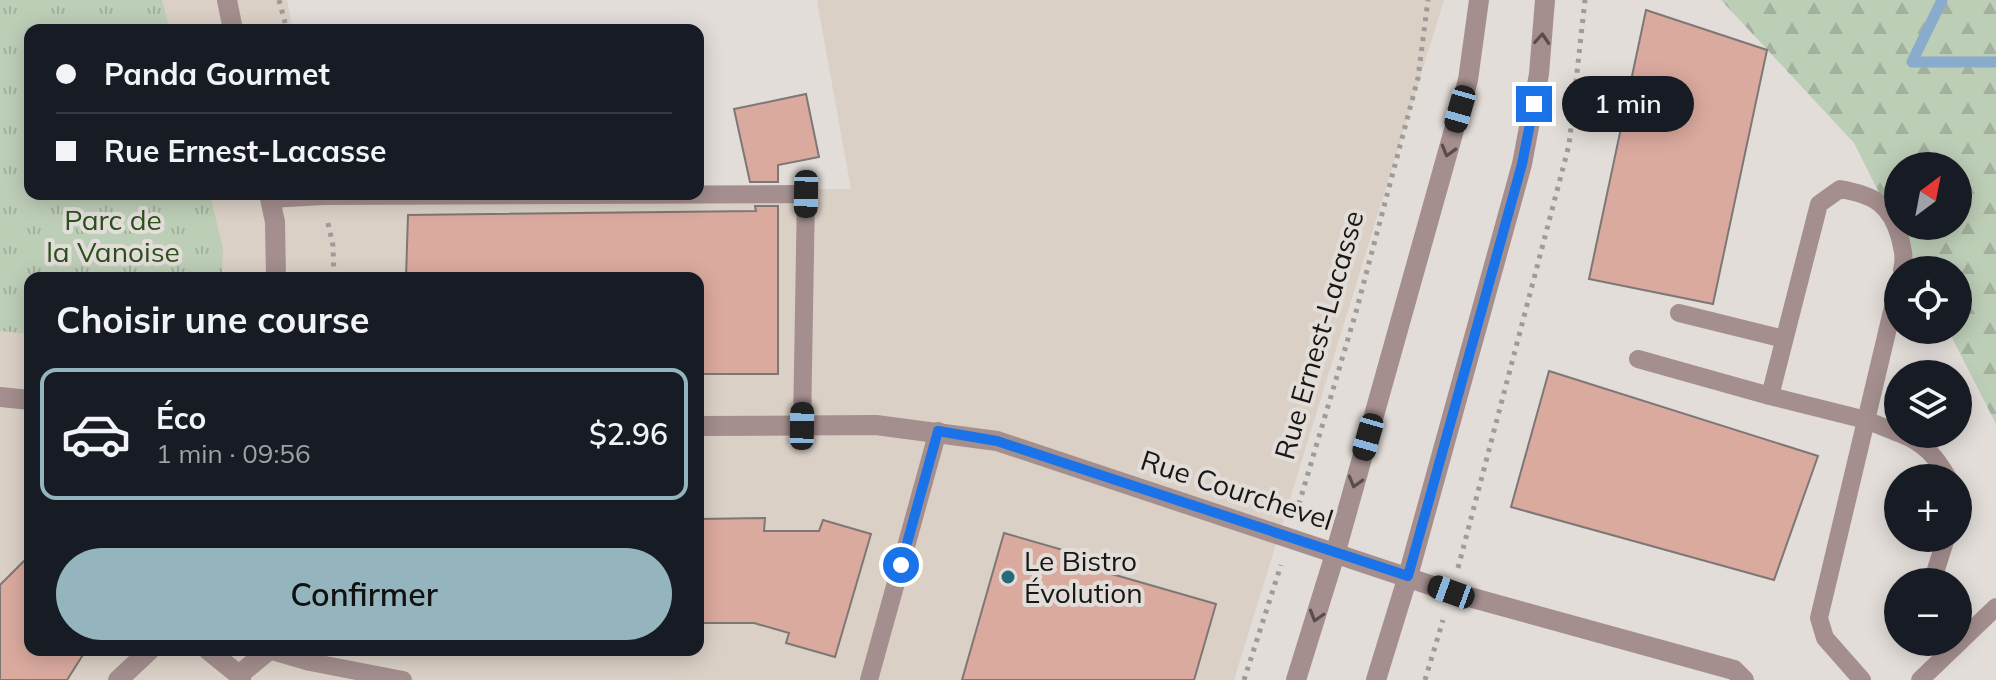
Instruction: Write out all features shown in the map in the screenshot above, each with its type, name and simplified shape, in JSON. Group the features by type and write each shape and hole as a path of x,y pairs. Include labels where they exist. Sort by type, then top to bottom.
{"street":[{"path":"227,0 232,24"},
{"path":"1296,680 1336,551 1468,80 1479,0"},
{"path":"1376,680 1408,576 1522,164 1539,74 1545,0"},
{"path":"270,200 275,222 276,272"},
{"path":"0,397 24,399"},
{"name":"Rue Courchevel","path":"704,426 876,425 997,441 1336,551 1451,592 1734,670 1744,680"},
{"path":"118,680 144,656"},
{"path":"215,656 240,677 263,656"}],"lane":[{"path":"1770,396 1819,204 1840,189 1861,192 1886,207 1896,225 1904,256"},
{"path":"704,194 806,194 802,426"},
{"path":"1679,313 1784,339"},
{"path":"1862,680 1825,638 1819,618 1884,344"},
{"path":"1638,359 1884,427"},
{"path":"869,680 938,431"},
{"path":"1926,448 1940,464"},
{"path":"1972,629 1996,607"},
{"path":"290,656 403,680"},
{"path":"1920,680 1944,656"}],"path":[{"path":"279,0 285,24"},
{"name":"Rue Ernest-Lacasse","path":"1244,680 1356,312 1418,78 1428,0"},
{"path":"1425,680 1569,145 1585,0"},
{"path":"324,200 333,246 334,272"}],"shaded area":[{"path":"0,0 287,0 292,24 24,24 24,200 704,200 704,189 851,189 817,1 820,0 1444,0 1234,680 0,680"}],"green space":[{"name":"Parc de la Vanoise","path":"0,0 162,0 168,24 24,24 24,200 211,200 223,249 222,272 24,272 24,333 0,331"},
{"path":"1721,0 1996,0 1996,424 1972,377 1972,360 1963,360 1955,344 1972,344 1972,256 1911,256 1903,240 1972,240 1972,152 1884,152 1884,203 1854,143"}],"building":[{"path":"1646,10 1767,50 1713,304 1589,279"},
{"path":"806,94 819,157 778,165 778,182 750,182 734,109"},
{"path":"755,206 778,206 778,374 704,374 704,272 406,272 408,215 756,211"},
{"path":"1549,371 1818,456 1774,580 1511,507"},
{"path":"765,518 764,531 819,531 823,520 871,534 835,657 786,643 789,633 754,623 704,623 704,519"},
{"path":"1004,533 1094,559 1091,568 1216,604 1194,680 962,680"},
{"path":"24,561 24,656 82,656 67,680 0,680 0,585"}],"waterway":[{"path":"1942,0 1912,62 1996,62"}],"place":[{"name":"Le Bistro Évolution","path":"1008,577"}],"route":[{"path":"901,565 938,431 997,441 1408,576 1522,164 1534,104"}]}
